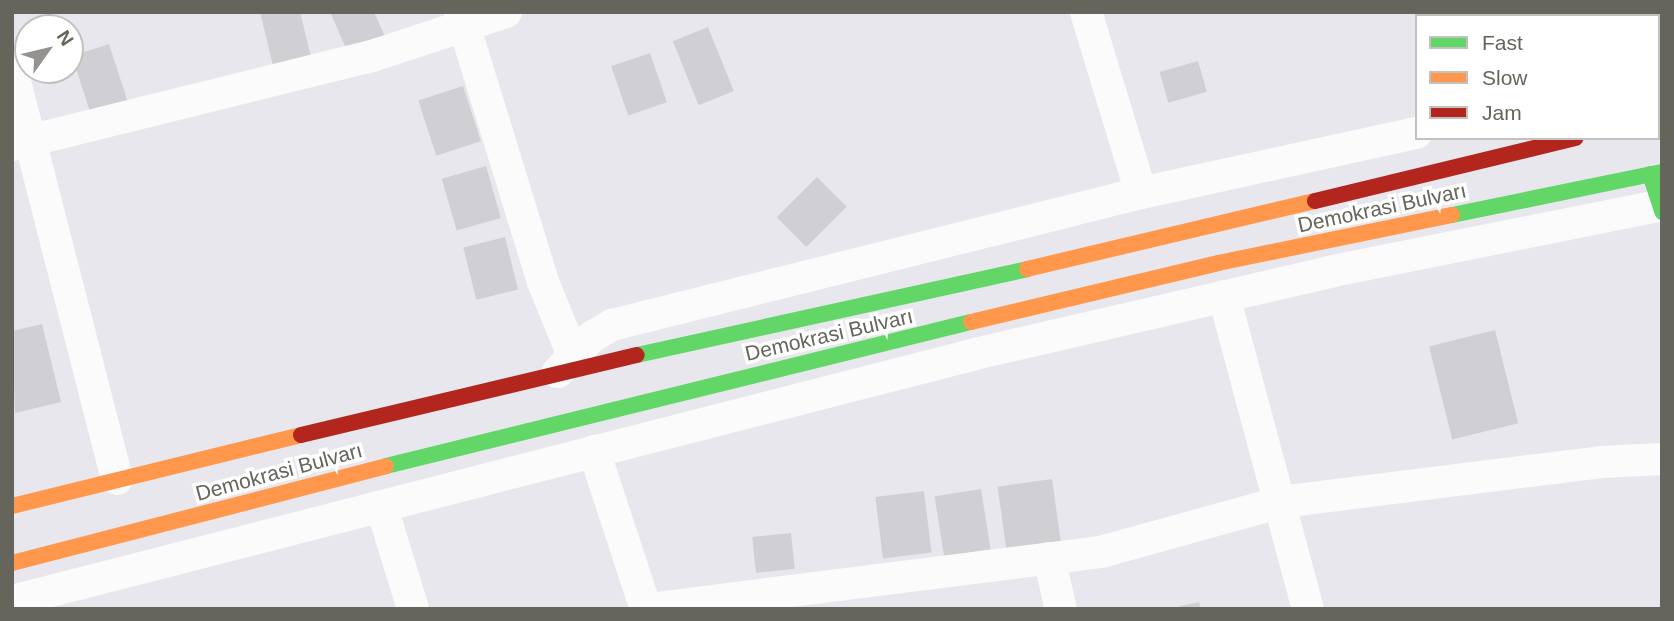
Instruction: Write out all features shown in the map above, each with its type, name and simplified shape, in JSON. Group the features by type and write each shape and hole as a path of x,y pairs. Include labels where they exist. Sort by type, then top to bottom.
{"main road":[{"name":"Demokrasi Bulvarı","path":"12,506 565,363 1140,244 1568,140"},
{"name":"Demokrasi Bulvarı","path":"12,563 586,414 1218,263 1656,173"},
{"path":"1656,173 1661,208"}],"street":[{"path":"22,142 372,56 462,18 506,12"},
{"path":"1086,12 1141,193"},
{"path":"462,18 565,363 612,325 1141,193 1415,133"},
{"path":"12,70 22,142 117,479"},
{"path":"12,601 382,508 594,450 1224,296 1661,208"},
{"path":"1224,296 1308,609"},
{"path":"594,450 647,609 1101,552 1281,502 1602,462 1662,459"},
{"path":"382,508 413,609"},
{"path":"1049,558 1061,609"}],"building":[{"path":"260,12 300,12 312,61 274,70"},
{"path":"330,12 374,12 386,39 349,55"},
{"path":"1466,12 1576,12 1576,14"},
{"path":"708,27 734,91 699,105 673,41"},
{"path":"109,44 129,107 92,119 81,84 84,84 84,52"},
{"path":"650,53 667,102 628,116 611,66"},
{"path":"1198,61 1207,92 1168,103 1160,72"},
{"path":"463,86 481,141 436,156 418,101"},
{"path":"486,166 501,218 457,231 442,179"},
{"path":"817,177 847,207 806,247 777,217"},
{"path":"505,237 518,289 476,300 463,247"},
{"path":"42,324 61,402 15,413 12,331"},
{"path":"1495,330 1518,423 1452,440 1429,346"},
{"path":"1052,479 1062,547 1007,555 998,487"},
{"path":"981,489 991,549 944,557 935,496"},
{"path":"924,491 932,553 883,559 875,497"},
{"path":"791,533 795,569 756,573 752,537"},
{"path":"1199,602 1201,609 1172,609 1172,608"}],"traffic: fast":[{"path":"1452,215 1662,172"},
{"path":"1650,174 1662,212"},
{"path":"637,355 1027,269"},
{"path":"386,466 971,322"}],"traffic: slow":[{"path":"1027,269 1315,201"},
{"path":"971,322 1218,263 1452,215"},
{"path":"12,506 301,435"},
{"path":"12,563 386,466"}],"traffic: jam":[{"path":"1315,201 1568,140"},
{"path":"301,435 637,355"}]}
